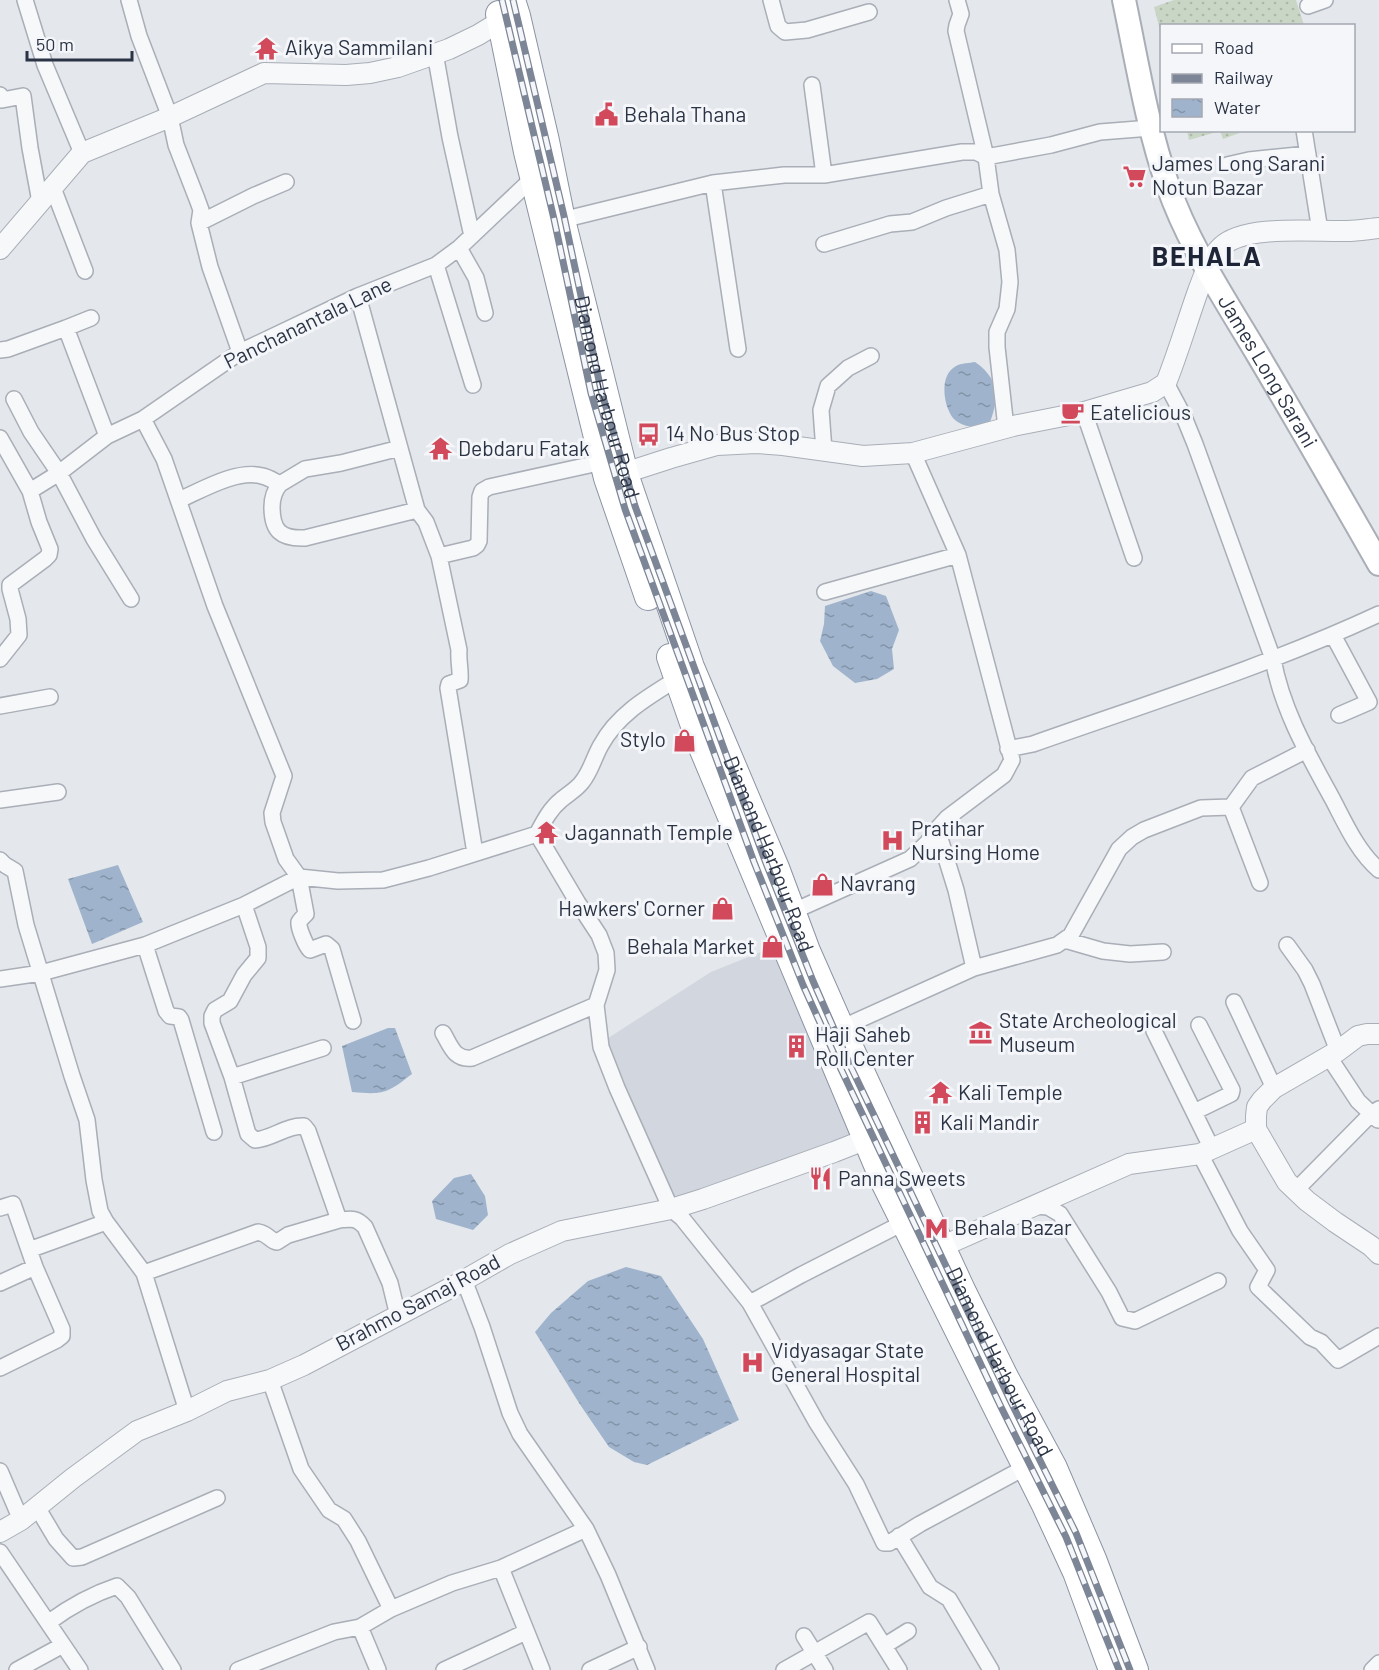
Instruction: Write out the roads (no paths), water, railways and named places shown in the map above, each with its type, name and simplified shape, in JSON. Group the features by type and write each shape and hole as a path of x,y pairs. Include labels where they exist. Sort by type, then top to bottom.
{"highway":[{"name":"Diamond Harbour Road","path":"506,9 534,177 611,471 700,743 783,916 867,1138 903,1223 1036,1459 1054,1468 1136,1670"},
{"name":"Diamond Harbour Road","path":"506,9 546,141 611,471 776,868 783,916 807,951 1005,1377 1112,1670"}],"main road":[{"name":"James Long Sarani","path":"1124,0 1151,128 1168,187 1185,228 1379,564"}],"street":[{"path":"25,0 45,64 82,153"},
{"path":"129,0 139,36 170,117 176,145 201,210 200,223 210,267 240,352"},
{"path":"771,0 777,26 785,32 807,30 869,12"},
{"path":"957,0 961,14 956,32 986,157 991,194 1007,250 1010,282 1007,309 998,332 997,346 1006,428"},
{"path":"1308,6 1325,0"},
{"path":"0,249 82,153 170,117 264,73 346,75 398,67 469,40 506,9"},
{"path":"435,53 450,137 472,236"},
{"path":"812,85 824,175"},
{"path":"0,95 2,100 23,96 30,148 47,195 85,271"},
{"path":"562,220 713,183 784,175 824,175 962,152 976,152 986,157 1100,132 1151,128"},
{"path":"1304,132 1320,231"},
{"path":"1227,165 1249,160 1308,154"},
{"name":"Panchanantala Lane","path":"30,491 59,473 107,436 143,419 240,352 358,296 436,265 459,248 534,177"},
{"path":"200,223 252,196 286,182"},
{"path":"713,183 738,349"},
{"path":"824,244 890,224 912,222 946,208 991,194"},
{"path":"439,556 477,546 480,497 482,491 489,487 611,471 717,445 756,443 783,445 863,456 913,453 1006,428 1084,412 1152,392 1166,383 1207,268 1219,249 1227,242 1252,234 1379,228"},
{"path":"459,248 476,278 484,313"},
{"path":"436,265 472,385"},
{"path":"358,296 417,510 426,522 439,556 459,650 458,666 461,678 449,684 448,688 475,854"},
{"path":"0,350 8,350 91,318"},
{"path":"66,328 107,436"},
{"path":"824,451 821,410 828,386 848,368 872,356"},
{"path":"1166,383 1195,444 1273,659 1287,708 1355,840 1379,870"},
{"path":"14,399 131,599"},
{"path":"1084,412 1134,558"},
{"path":"143,419 164,459 215,606 284,776 272,813 273,822 286,859 299,877 306,914 299,924 306,947 310,950 326,944 332,949 353,1021"},
{"path":"0,438 30,491 50,549 45,559 10,585 18,619 19,635 1,656"},
{"path":"400,448 341,463 305,469 276,488 272,499 273,522 276,530 283,535 305,538 417,510"},
{"path":"783,916 910,859 927,843 947,818 1004,775 1012,760 958,555 913,453"},
{"path":"179,500 223,481 250,474 263,476 280,484"},
{"path":"825,592 958,555"},
{"path":"1008,749 1033,744 1273,659 1379,614"},
{"path":"1333,635 1374,699 1339,715"},
{"path":"0,979 41,973 145,945 244,905 299,877 338,881 383,880 537,834 549,813 581,783 602,743 617,722 649,696 678,679"},
{"path":"0,706 50,697"},
{"path":"1231,807 1252,778 1307,750"},
{"path":"0,800 58,792"},
{"path":"1231,807 1260,883"},
{"path":"841,1028 974,968 1057,945 1071,935 1119,849 1132,837 1144,830 1201,808 1231,807"},
{"path":"937,829 956,890 974,968"},
{"path":"537,834 599,935 606,953 607,970 596,1005 601,1047 671,1209 682,1218 750,1303 817,1423 856,1484 884,1543 889,1543 1036,1459"},
{"path":"0,860 15,871 26,925 87,1120 100,1211 144,1273 187,1411"},
{"path":"244,905 258,947 258,958 244,975 230,1001 215,1010 212,1023 232,1077 248,1134 255,1140 264,1139 297,1126 304,1126 308,1131 339,1220"},
{"path":"1065,940 1103,951 1130,954 1163,952"},
{"path":"145,945 166,1011 170,1016 177,1016 181,1020 214,1132"},
{"path":"1287,945 1312,984 1333,1054 1349,1089 1376,1115 1296,1190"},
{"path":"1234,1002 1274,1089"},
{"path":"443,1033 457,1055 472,1058 596,1005"},
{"path":"1194,1112 1231,1094 1233,1090 1199,1025"},
{"path":"1154,1031 1194,1112 1206,1152 1240,1231 1268,1270 1258,1287 1310,1337 1321,1342 1338,1360 1379,1336"},
{"path":"1379,1034 1358,1036 1333,1054 1274,1089 1257,1107 1256,1129 1287,1182 1307,1202 1371,1246 1379,1254"},
{"path":"232,1077 323,1048"},
{"path":"943,1246 1128,1164 1206,1152 1256,1129"},
{"name":"Brahmo Samaj Road","path":"0,1532 21,1520 137,1431 187,1411 227,1391 270,1380 304,1365 510,1254 562,1231 671,1209 703,1199 867,1138"},
{"path":"0,1208 13,1204 35,1267 62,1329 62,1336 57,1340 0,1368"},
{"path":"1033,1206 1048,1207 1060,1214 1109,1292 1122,1318 1135,1321 1218,1281"},
{"path":"144,1273 258,1232 265,1233 277,1242 288,1235 339,1220 352,1219 359,1221 365,1227 390,1282 398,1316"},
{"path":"29,1250 106,1222"},
{"path":"750,1303 903,1223"},
{"path":"0,1283 35,1267"},
{"path":"464,1280 510,1413 520,1434 586,1529 608,1575 647,1670"},
{"path":"270,1380 301,1470 329,1510 344,1519 358,1541 391,1609"},
{"path":"0,1471 21,1520"},
{"path":"37,1507 59,1544 73,1558 82,1557 217,1498"},
{"path":"238,1670 334,1632 360,1627 391,1609 452,1582 501,1568 586,1529"},
{"path":"899,1536 930,1587 949,1599 954,1606 991,1670"},
{"path":"0,1552 80,1670"},
{"path":"501,1568 542,1670"},
{"path":"49,1622 107,1589 117,1586 128,1597 173,1670"},
{"path":"784,1670 869,1622 899,1670"},
{"path":"360,1627 378,1670"},
{"path":"884,1646 908,1631"},
{"path":"444,1670 526,1632"},
{"path":"804,1636 825,1670"},
{"path":"17,1670 63,1645"},
{"path":"590,1670 639,1647"},
{"path":"1372,1670 1379,1663"}],"water":[{"path":"975,362 989,375 996,398 989,425 975,427 961,424 953,418 947,406 944,391 947,376 951,370 958,365"},
{"path":"871,591 886,596 899,630 892,649 894,669 877,679 855,683 833,666 820,641 825,606"},
{"path":"118,865 143,922 92,944 68,879"},
{"path":"388,1028 395,1028 412,1074 391,1089 379,1093 352,1092 342,1046"},
{"path":"471,1174 485,1196 488,1215 473,1230 436,1219 432,1201 454,1178"},
{"path":"626,1267 661,1276 703,1339 739,1420 647,1465 634,1462 609,1447 535,1332 551,1313 588,1281"}],"railway":[{"path":"502,0 554,219 591,393 625,509 754,862 803,985 840,1067 1001,1407 1066,1537 1119,1670"},
{"path":"513,0 564,216 601,390 635,506 764,858 813,981 849,1063 1076,1533 1130,1670"}],"place":[{"name":"Aikya Sammilani","path":"267,48"},
{"name":"Behala Thana","path":"606,115"},
{"name":"James Long Sarani Notun Bazar","path":"1134,176"},
{"name":"Eatelicious","path":"1072,413"},
{"name":"14 No Bus Stop","path":"648,434"},
{"name":"Debdaru Fatak","path":"440,449"},
{"name":"Stylo","path":"684,740"},
{"name":"Jagannath Temple","path":"547,833"},
{"name":"Pratihar Nursing Home","path":"893,841"},
{"name":"Navrang","path":"822,884"},
{"name":"Hawkers' Corner","path":"723,909"},
{"name":"Behala Market","path":"773,947"},
{"name":"State Archeological Museum","path":"981,1033"},
{"name":"Haji Saheb Roll Center","path":"797,1047"},
{"name":"Kali Temple","path":"940,1093"},
{"name":"Kali Mandir","path":"922,1123"},
{"name":"Panna Sweets","path":"820,1179"},
{"name":"Behala Bazar","path":"936,1228"},
{"name":"Vidyasagar State General Hospital","path":"753,1363"}],"district":[{"name":"BEHALA","path":"1207,257"}]}
